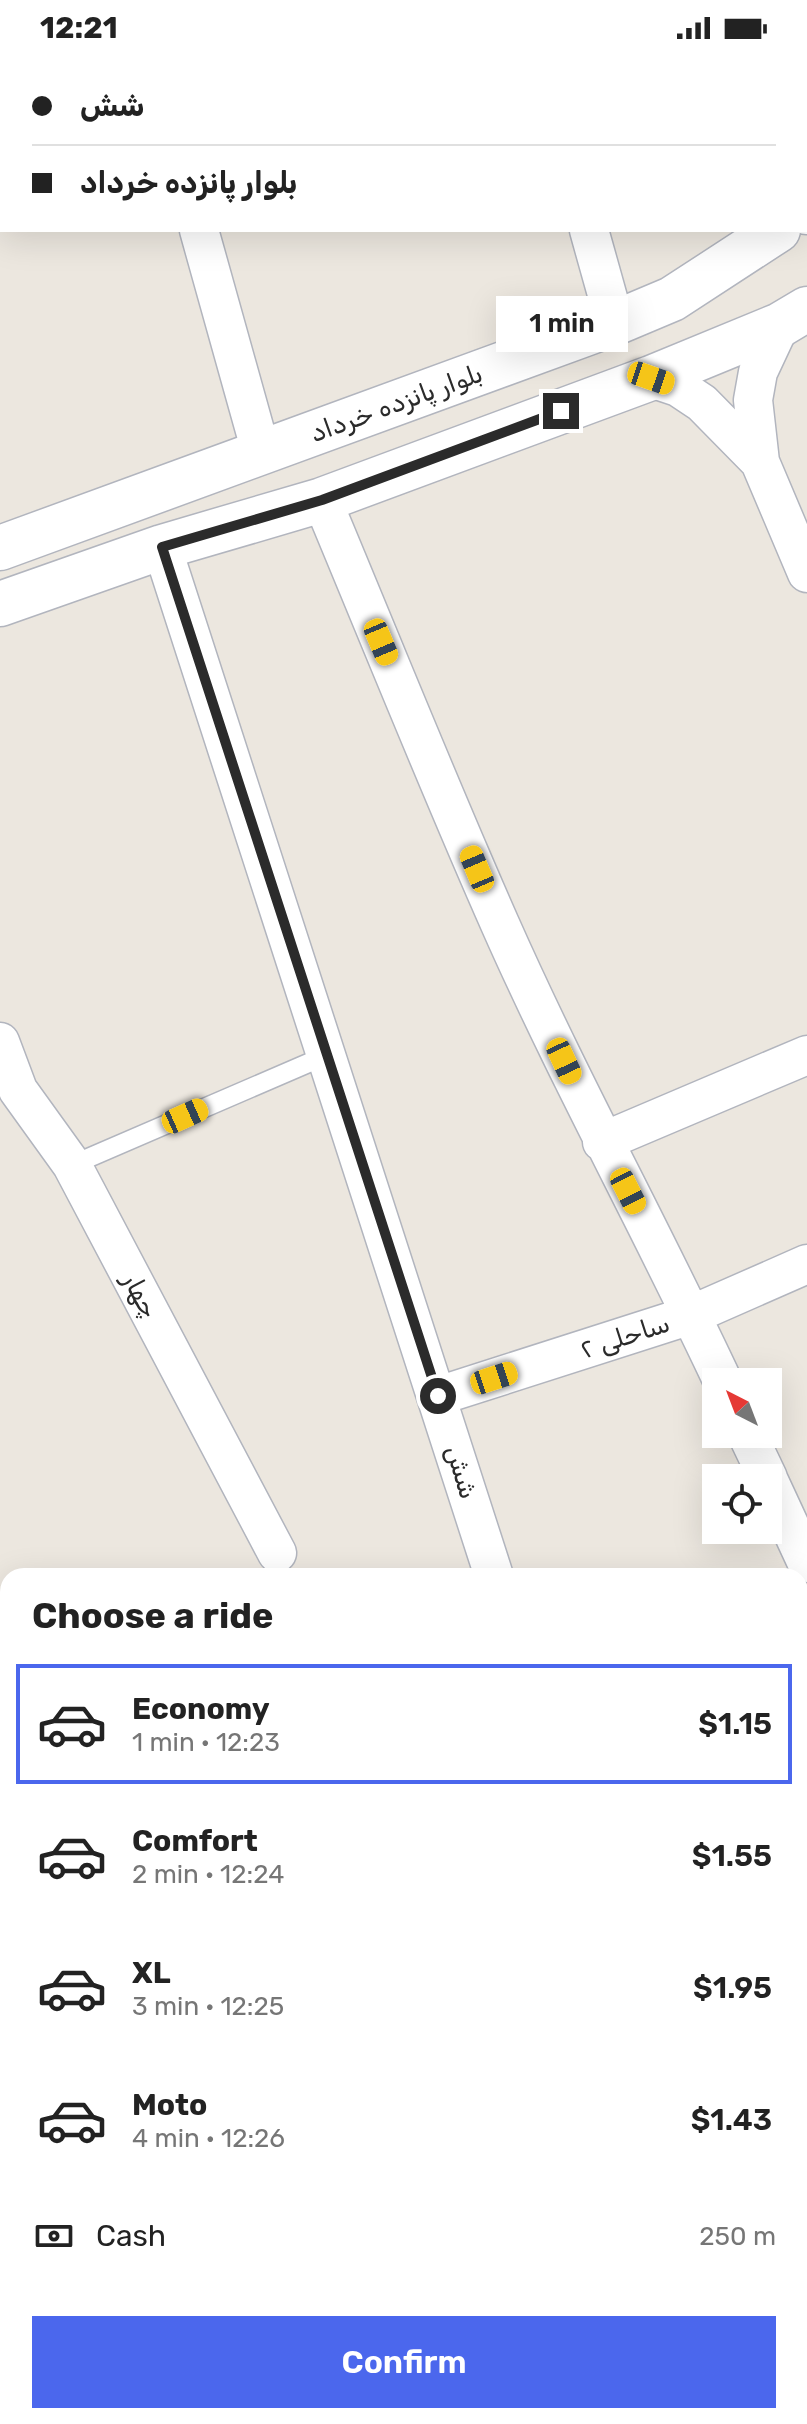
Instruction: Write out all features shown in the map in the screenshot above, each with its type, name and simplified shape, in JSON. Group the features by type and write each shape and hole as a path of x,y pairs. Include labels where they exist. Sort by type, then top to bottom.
{"main road":[{"name":"بلوار پانزده خرداد","path":"0,548 615,323 672,299 775,232"},
{"path":"0,604 162,547 322,500 651,378 793,317"}],"street":[{"path":"200,232 261,452"},
{"path":"590,232 615,323"},
{"path":"793,317 758,372 753,400 760,462 807,573"},
{"path":"651,378 678,387 702,403 760,462"},
{"path":"322,500 500,925 602,1142 716,1368"},
{"name":"شش","path":"162,547 492,1568"},
{"name":"چهار","path":"0,1042 18,1090 72,1165 277,1553"},
{"path":"602,1142 807,1055"},
{"name":"ساحلی ۲","path":"438,1396 691,1315 807,1264"},
{"path":"782,1509 807,1563"}],"lane":[{"path":"72,1165 327,1055"}],"route":[{"path":"438,1396 162,547 322,500 561,411"}]}
